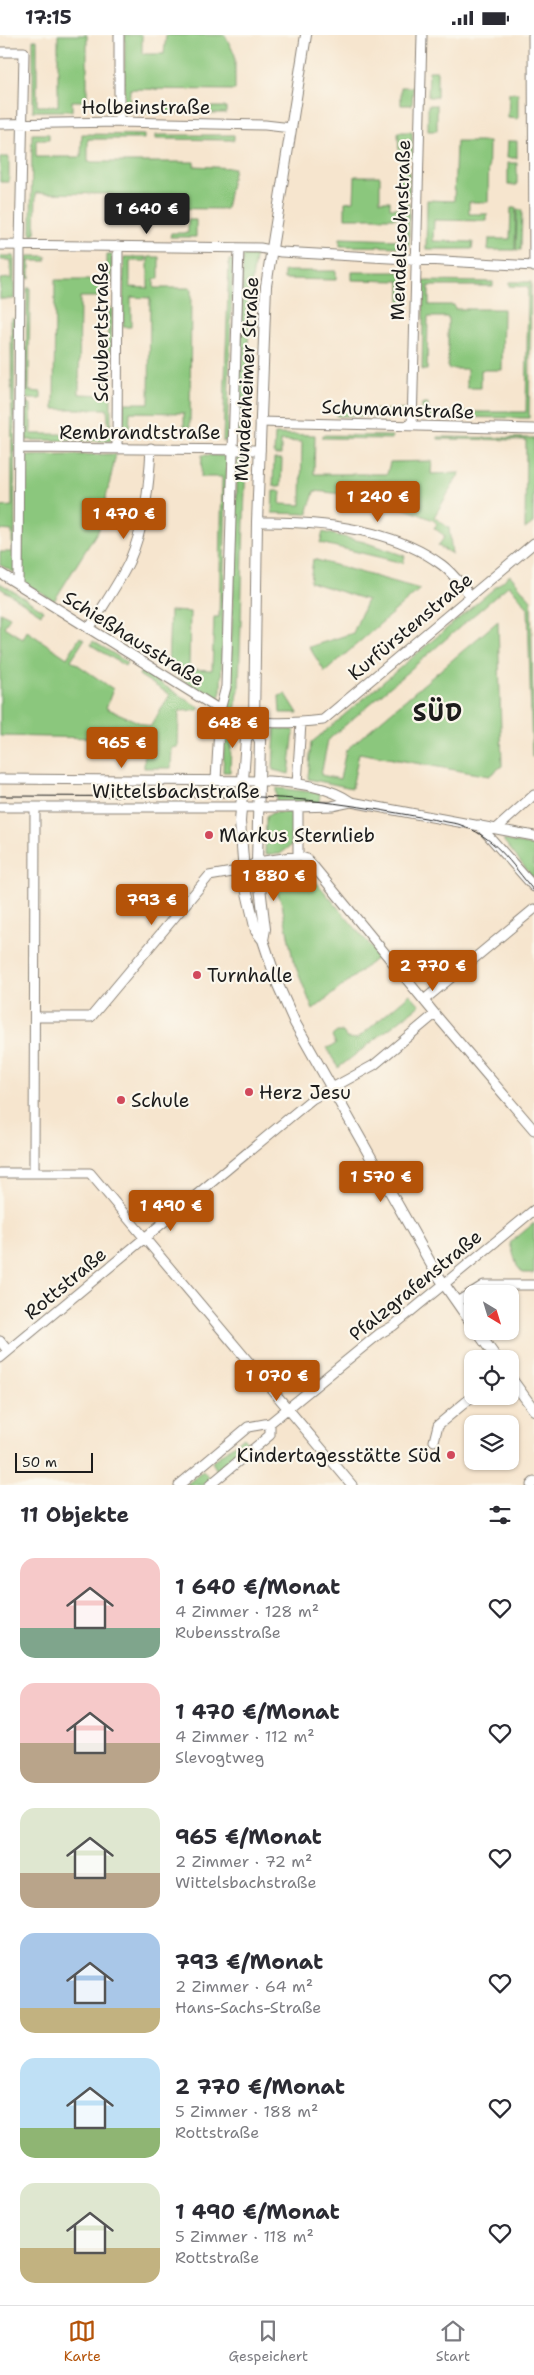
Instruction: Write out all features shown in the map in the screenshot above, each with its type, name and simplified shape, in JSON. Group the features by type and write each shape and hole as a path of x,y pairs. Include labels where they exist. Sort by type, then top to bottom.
{"street":[{"path":"119,35 119,122"},
{"name":"Mundenheimer Straße","path":"263,940 265,929 257,862 260,741 254,724 257,522 266,286 306,35"},
{"name":"Mendelssohnstraße","path":"412,426 422,35"},
{"path":"0,245 239,248 534,267 533,35"},
{"path":"0,52 24,52 20,245 18,584"},
{"name":"Holbeinstraße","path":"0,123 119,122 265,125 291,128"},
{"name":"Schubertstraße","path":"117,448 118,246"},
{"name":"Mundenheimer Straße","path":"216,780 220,710 226,687 239,248"},
{"name":"Schumannstraße","path":"260,421 534,429"},
{"name":"Rembrandtstraße","path":"20,447 260,449"},
{"path":"89,629 128,563 138,537 148,496 151,448"},
{"path":"257,522 316,524 381,536 426,554 443,565 471,595"},
{"name":"Kurfürstenstraße","path":"254,724 301,723 323,720 534,543"},
{"name":"Schießhausstraße","path":"0,573 220,710 237,719 254,724"},
{"path":"297,784 301,723"},
{"name":"Mundenheimer Straße","path":"254,724 246,739 241,807 240,870 256,931 263,940 278,985 294,1023 330,1089 444,1285 464,1312"},
{"name":"Wittelsbachstraße","path":"0,779 243,780 297,784 332,792 351,802 534,836"},
{"path":"496,829 534,795"},
{"name":"Wittelsbachstraße","path":"0,807 298,807 332,806 351,802"},
{"path":"34,1173 35,807"},
{"path":"298,807 298,857"},
{"path":"478,825 534,887"},
{"path":"35,1017 90,1017 209,876 240,870 257,862 298,857 307,859 534,1130"},
{"path":"424,1000 534,909"},
{"name":"Rottstraße","path":"0,1358 312,1099 374,1065 435,1014"},
{"path":"0,1173 90,1173 352,1485"},
{"name":"Pfalzgrafenstraße","path":"179,1485 248,1427 270,1423 444,1285 534,1210"},
{"path":"457,1302 484,1285 534,1285"},
{"path":"0,1341 8,1351"},
{"path":"519,1389 534,1410"},
{"path":"434,1441 438,1425 464,1403"},
{"name":"Pfalzgrafenstraße","path":"210,1485 270,1435 270,1423"}],"green space":[{"path":"58,35 87,35 87,101 72,101 72,111 33,111 33,40 37,40 37,106 58,106"},
{"path":"125,35 142,35 142,54 164,54 166,35 225,35 235,55 235,90 130,89 129,107 155,107 155,113 124,113"},
{"path":"429,71 437,71 437,97 428,97"},
{"path":"401,87 413,87 412,105 401,105"},
{"path":"509,93 518,93 518,119 508,118"},
{"path":"428,105 437,105 437,131 428,131"},
{"path":"163,107 226,107 226,113 163,113"},
{"path":"398,132 412,132 413,158 399,158"},
{"path":"32,134 49,134 49,140 36,140 36,157 81,157 82,134 144,135 144,139 88,139 88,162 194,162 194,166 234,168 226,209 113,208 113,194 36,193 35,235 31,235"},
{"path":"156,135 234,135 234,140 156,139"},
{"path":"508,141 517,141 517,158 507,158"},
{"path":"456,142 489,142 488,202 469,202 469,214 487,214 487,221 434,220 433,241 473,242 472,249 426,249 427,200 454,201"},
{"path":"0,157 9,157 9,182 0,182"},
{"path":"508,163 517,163 517,185 508,185"},
{"path":"400,171 409,171 409,197 400,197"},
{"path":"355,176 380,176 380,201 390,201 390,208 400,208 400,203 409,203 409,247 340,246 340,238 400,240 400,218 345,218 345,202 354,201"},
{"path":"511,208 516,208 515,250 488,250 489,239 510,239"},
{"path":"517,210 522,210 521,250 516,250"},
{"path":"188,220 196,220 196,237 170,237 171,233 188,233"},
{"path":"243,250 256,251 250,294 245,440 237,440"},
{"path":"107,254 112,254 112,284 106,284 106,297 80,297 79,394 111,395 111,441 26,440 26,404 31,404 31,434 109,434 107,409 54,409 55,280 104,280 104,272 107,272"},
{"path":"0,256 14,256 14,299 0,299 0,279 11,278 11,260 0,260"},
{"path":"27,256 46,256 46,261 30,261 30,278 27,278"},
{"path":"124,257 146,257 146,261 130,261 130,287 148,288 148,257 159,257 159,279 154,279 154,288 191,288 190,427 184,427 184,413 130,412 129,437 123,437 124,403 149,403 150,298 131,297 131,327 123,327"},
{"path":"229,260 233,260 227,441 223,441"},
{"path":"284,271 336,271 336,280 284,279"},
{"path":"352,272 406,272 405,317 400,317 400,281 352,280"},
{"path":"424,281 493,282 493,286 429,286 429,305 454,305 455,309 503,309 502,370 481,370 481,388 467,388 467,369 448,369 448,317 428,317 427,370 422,370"},
{"path":"509,282 531,282 529,418 422,417 422,404 428,404 428,412 526,412 528,287 509,286"},
{"path":"27,288 30,288 29,391 41,392 41,399 26,399"},
{"path":"108,308 112,308 111,390 107,390"},
{"path":"11,318 14,318 15,573 0,565 0,552 12,552 12,531 0,530 0,507 12,506"},
{"path":"336,409 405,410 405,417 336,416"},
{"path":"275,434 315,435 314,474 387,474 390,462 432,461 431,474 460,473 434,517 449,528 452,554 438,546 445,536 434,528 437,524 433,520 403,508 375,500 314,491 308,514 272,513 273,491 281,491 280,504 301,505 302,442 281,441 281,455 274,455"},
{"path":"322,435 392,436 392,439 322,438"},
{"path":"438,437 534,438 533,523 525,529 526,440 438,439"},
{"path":"116,454 99,529 54,601 22,581 24,456"},
{"path":"202,455 227,456 221,691 218,702 168,670 170,611 190,612 189,669 212,670 214,617 219,617 222,477 201,477"},
{"path":"238,456 246,456 239,688 235,710 227,707 230,682"},
{"path":"274,459 282,459 281,486 273,486"},
{"path":"323,532 364,542 405,556 403,563 320,543"},
{"path":"313,559 420,589 325,672 309,647 353,633 367,600 310,582"},
{"path":"510,575 531,600 534,757 532,757 528,608 509,585 328,740 321,775 340,779 346,750 498,621 502,766 489,776 359,753 352,788 308,779 311,743"},
{"path":"0,583 43,610 41,614 0,588"},
{"path":"0,612 10,617 4,627 23,639 27,631 67,658 80,637 84,640 71,660 113,689 106,708 150,727 170,695 139,675 141,671 200,708 198,710 179,711 178,747 172,748 171,768 144,768 145,739 0,736"},
{"path":"93,641 127,662 125,666 91,645"},
{"path":"286,694 298,713 280,713 279,696"},
{"path":"225,720 232,720 230,772 223,772"},
{"path":"275,728 294,730 289,774 273,770"},
{"path":"276,788 320,793 319,803 276,803"},
{"path":"289,812 294,817 292,845 280,854 265,854 266,817 272,813"},
{"path":"503,840 534,846 534,879"},
{"path":"306,870 379,956 313,1010 293,960 281,900 273,886 272,871"},
{"path":"410,994 420,1005 338,1068 327,1048 336,1044 332,1036 337,1032 343,1032 347,1038 357,1039"},
{"path":"534,1223 534,1273 523,1273 517,1266 510,1243"},
{"path":"243,1437 250,1445 218,1472 212,1462"},
{"path":"203,1471 211,1480 205,1485 186,1485"}],"tram line":[{"path":"0,796 284,798 334,803 409,815 458,824 482,835 501,851 534,891"}],"place":[{"name":"Markus Sternlieb","path":"209,835"},
{"name":"Turnhalle","path":"197,975"},
{"name":"Herz Jesu","path":"249,1092"},
{"name":"Schule","path":"121,1100"},
{"name":"Kindertagesstätte Süd","path":"451,1455"}],"district":[{"name":"SÜD","path":"438,713"}]}
